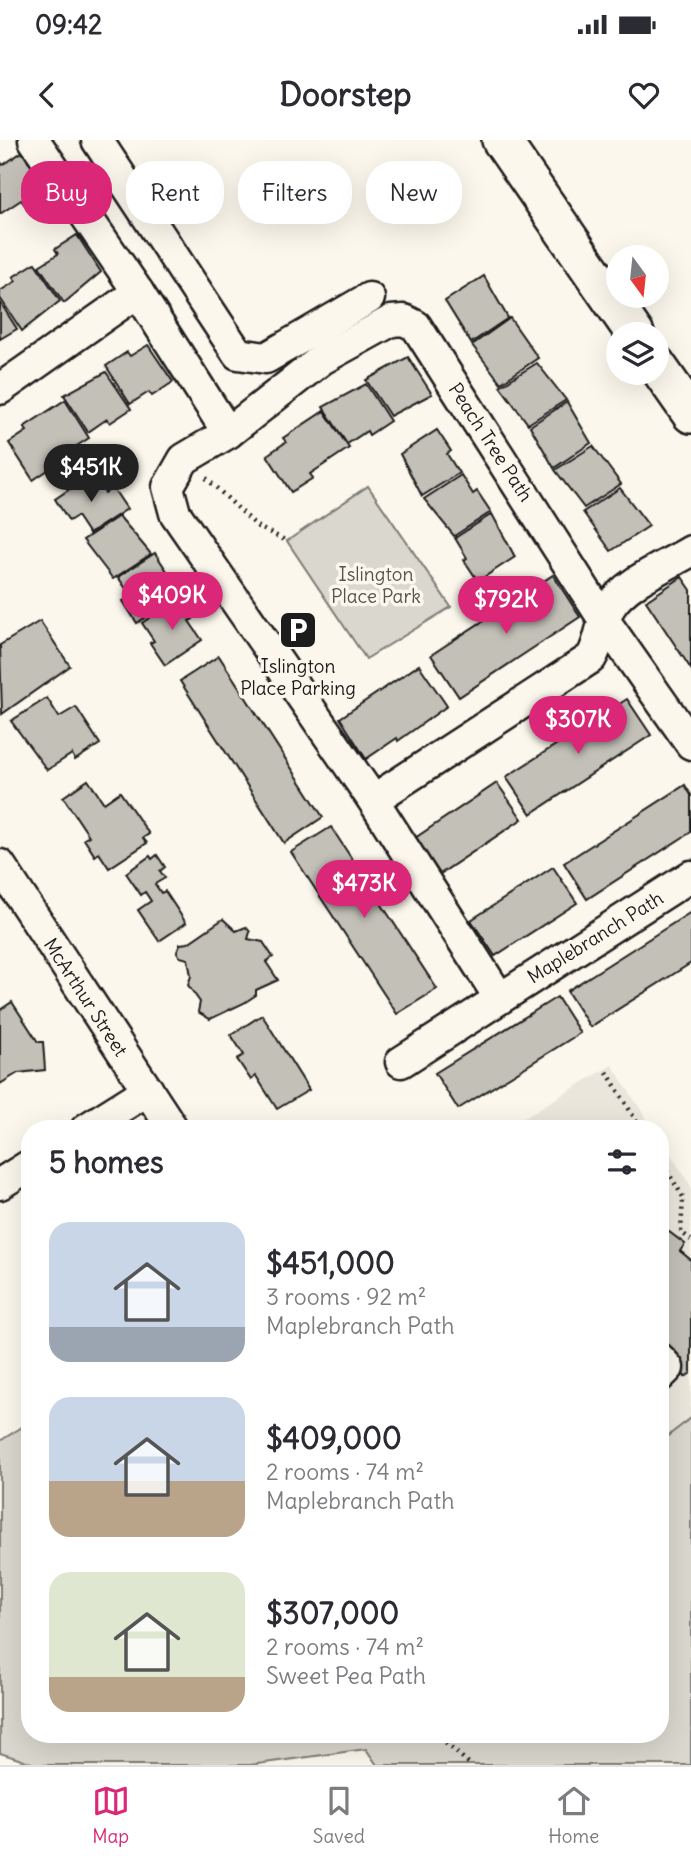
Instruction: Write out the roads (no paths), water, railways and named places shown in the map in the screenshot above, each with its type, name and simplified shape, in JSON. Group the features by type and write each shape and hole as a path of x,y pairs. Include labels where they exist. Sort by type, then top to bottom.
{"main road":[{"path":"507,142 627,322"},
{"path":"669,383 691,414"}],"street":[{"path":"34,140 138,292 228,433 184,459 168,487 175,513 373,800 499,997"},
{"path":"97,140 239,354 266,358 369,298"},
{"path":"0,389 138,292"},
{"name":"Peach Tree Path","path":"228,433 322,359 391,321 404,320 416,326 604,620 691,744"},
{"path":"373,800 591,658 600,643 610,605 622,593 691,551"},
{"name":"McArthur Street","path":"0,865 167,1120"},
{"name":"Maplebranch Path","path":"401,1062 691,876"},
{"path":"100,1120 148,1090"},
{"path":"0,1184 21,1171"}],"place":[{"name":"Islington Place Parking","path":"298,630"}],"park label":[{"name":"Islington Place Park","path":"376,585"}]}
